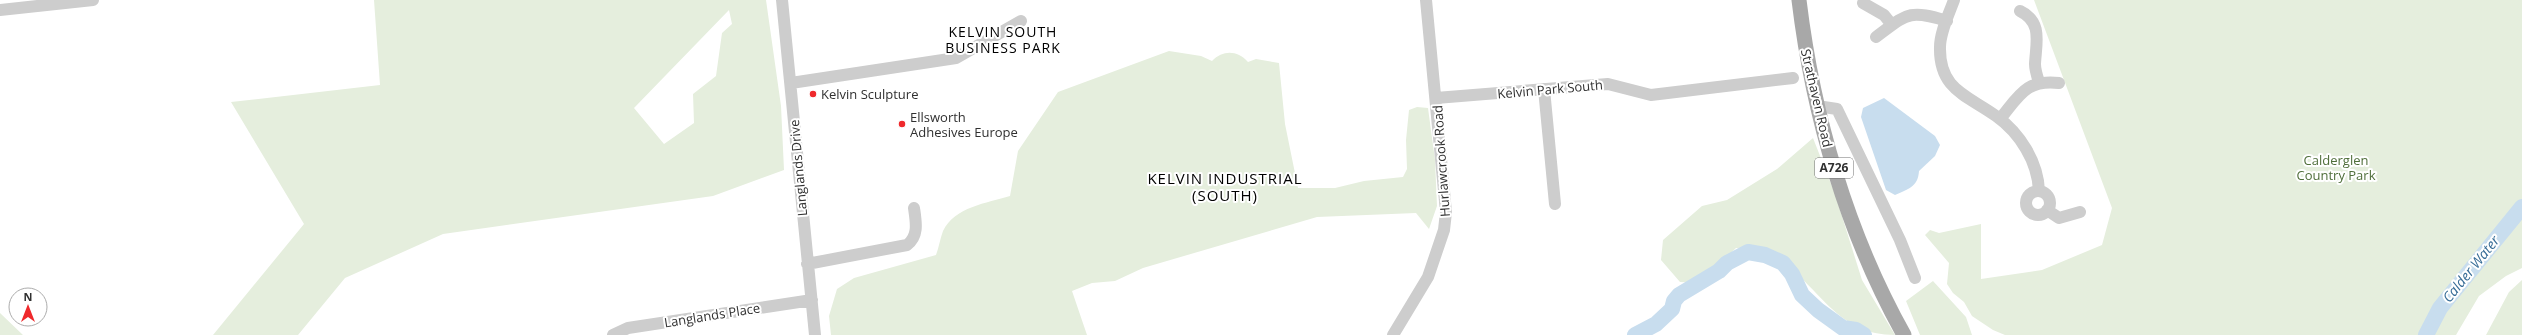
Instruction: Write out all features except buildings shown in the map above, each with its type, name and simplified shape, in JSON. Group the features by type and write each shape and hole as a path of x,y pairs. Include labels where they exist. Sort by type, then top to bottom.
{"main road":[{"name":"Strathaven Road","path":"1799,0 1804,38 1817,106 1837,178 1865,254 1902,331"}],"street":[{"path":"0,10 93,0"},
{"name":"Langlands Drive","path":"782,0 815,335"},
{"name":"Hurlawcrook Road","path":"1393,335 1428,277 1444,230 1446,211 1426,0"},
{"path":"1954,0 1940,46 1944,72 1949,83 1967,99 2000,119 2022,142 2038,178 2039,191"},
{"path":"1863,3 1881,12 1892,25"},
{"path":"2020,11 2028,15 2035,26 2037,45 2035,65 2039,82"},
{"path":"1876,37 1910,14 1917,13 1947,21"},
{"path":"790,83 956,58 1021,21"},
{"name":"Kelvin Park South","path":"1436,98 1608,84 1651,95 1758,84 1793,78"},
{"path":"2000,119 2022,92 2039,82 2059,83"},
{"path":"1544,89 1555,204"},
{"path":"1817,106 1837,109 1900,240 1914,278"},
{"path":"2039,191 2046,194 2050,200 2050,207 2047,210 2037,214 2029,211 2027,207 2029,196 2039,191"},
{"path":"807,264 907,245 914,238 915,233 914,208"},
{"path":"2047,210 2059,218 2080,212"},
{"name":"Langlands Place","path":"613,335 628,328 812,300"}],"green space":[{"path":"374,0 766,0 781,106 784,170 713,196 443,234 345,278 298,335 213,335 304,224 231,102 380,85","holes":["729,10 732,24 722,33 716,76 693,94 694,123 664,144 634,108"]},
{"name":"Calderglen Country Park","path":"2034,0 2522,0 2522,268 2506,276 2479,296 2456,335 2005,335 1993,330 1972,316 1964,302 1953,293 1947,284 1949,263 1925,235 1930,230 1939,233 1981,224 1981,279 2042,270 2102,245 2112,208"},
{"path":"1169,51 1201,56 1212,61 1216,57 1225,53 1230,53 1239,55 1248,62 1256,59 1279,63 1285,124 1298,188 1335,188 1364,181 1403,177 1407,169 1406,140 1409,110 1417,107 1428,108 1435,160 1437,206 1429,229 1416,213 1317,217 1143,268 1115,281 1092,283 1072,291 1087,335 831,335 829,316 837,289 854,278 936,255 943,231 955,216 972,207 1010,196 1018,151 1058,92"},
{"path":"1813,138 1835,194 1862,280 1895,335 1875,333 1844,319 1795,272 1764,249 1736,248 1700,283 1680,282 1661,260 1663,240 1702,206 1727,200 1777,169"},
{"path":"2522,280 2522,335 2486,335 2509,292"},
{"path":"1933,281 1966,317 1972,335 1920,335 1906,301"},
{"path":"0,313 8,321 8,327 15,327 23,335 0,335"}],"water":[{"path":"1884,98 1935,136 1940,145 1935,156 1919,171 1917,181 1912,187 1895,195 1886,190 1861,117 1863,108"}],"waterway":[{"name":"Calder Water","path":"2426,335 2440,308 2522,207"},
{"name":"Calder Water","path":"1635,335 1656,324 1672,309 1674,301 1679,295 1719,271 1727,263 1748,252 1765,255 1783,263 1792,274 1802,295 1818,310 1843,328 1856,330 1864,335"}],"place":[{"name":"Kelvin Sculpture","path":"813,94"},
{"name":"Ellsworth Adhesives Europe","path":"902,124"}],"district":[{"name":"KELVIN SOUTH BUSINESS PARK","path":"1003,40"},
{"name":"KELVIN INDUSTRIAL (SOUTH)","path":"1225,188"}]}
